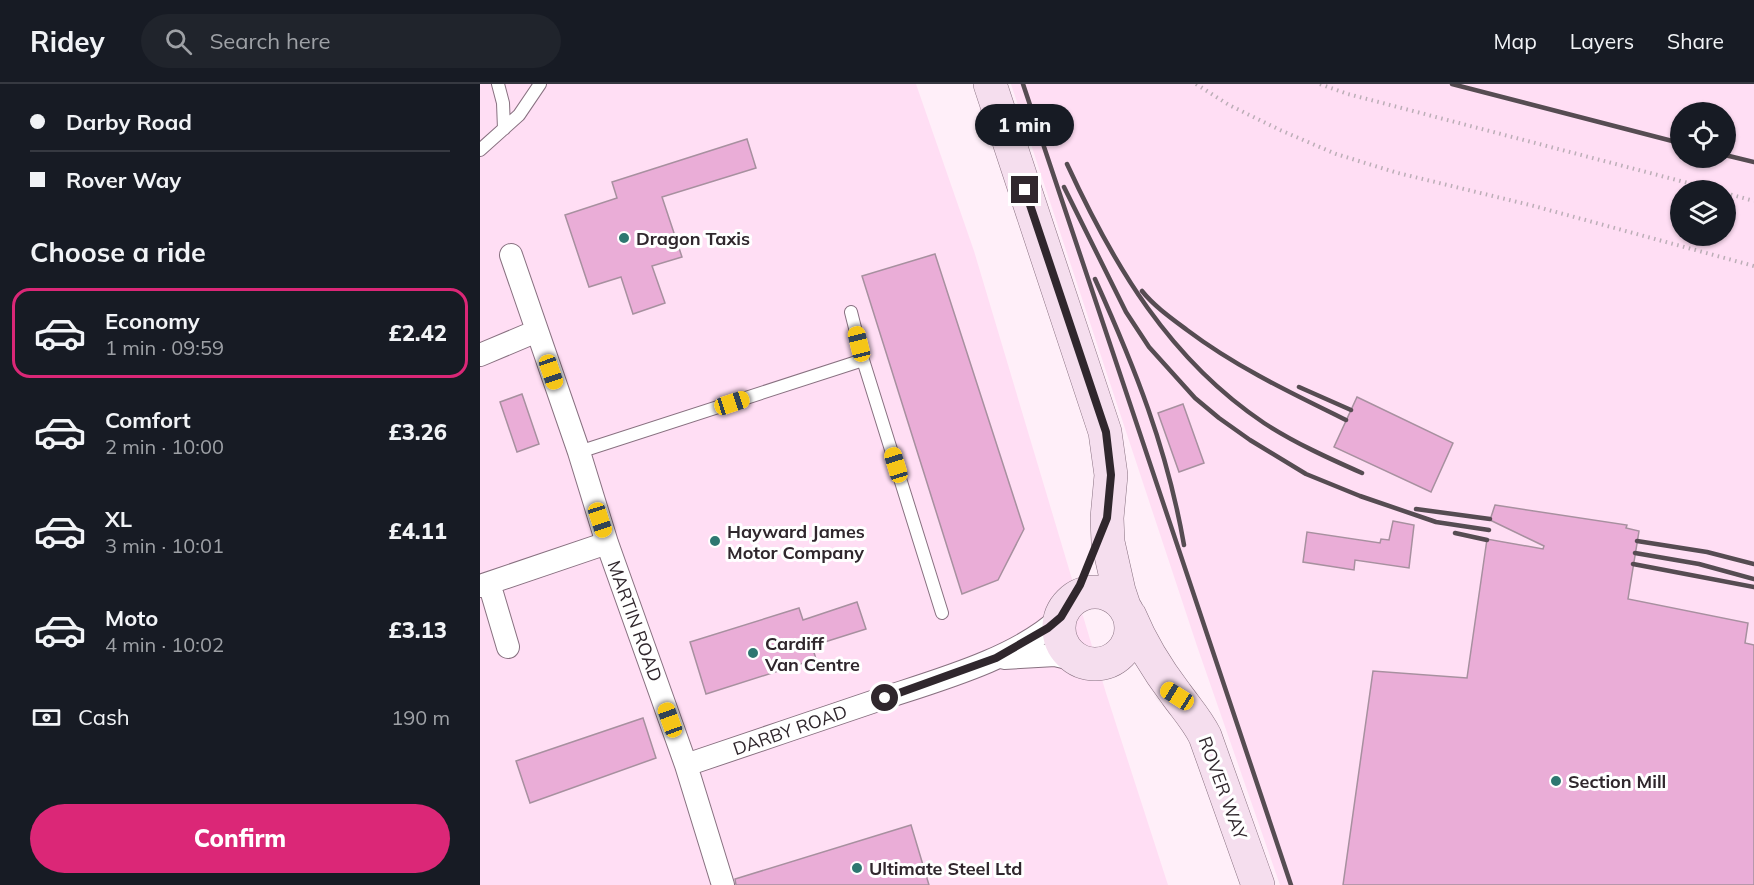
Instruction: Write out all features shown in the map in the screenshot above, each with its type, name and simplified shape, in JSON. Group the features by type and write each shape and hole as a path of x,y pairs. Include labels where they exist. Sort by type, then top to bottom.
{"street":[{"name":"ROVER WAY","path":"990,84 1106,432 1111,475 1107,518 1108,542 1113,567 1127,611 1145,649 1194,717 1210,748 1258,885"},
{"name":"MARTIN ROAD","path":"511,255 579,452 607,543 686,765 723,885"},
{"path":"480,355 537,332"},
{"name":"ROVER WAY","path":"1064,611 1086,572 1107,518"},
{"path":"508,647 484,584 607,543"},
{"path":"1096,591 1107,593 1117,599 1127,611 1132,628 1127,645 1115,659 1090,662 1063,645 1059,636 1064,611 1075,598 1096,591"},
{"name":"DARBY ROAD","path":"686,765 996,658 1036,636 1064,611"},
{"name":"DARBY ROAD","path":"996,658 1055,655 1090,662"},
{"name":"ROVER WAY","path":"1090,662 1130,669 1177,696"}],"lane":[{"path":"498,84 503,103 504,129"},
{"path":"480,150 525,108 540,84"},
{"path":"851,312 863,360 942,613"},
{"path":"579,452 863,360"}],"path":[{"path":"1196,84 1239,110 1336,154 1398,173 1534,206 1754,266"},
{"path":"1320,84 1348,94 1677,180"},
{"path":"1736,196 1754,201"}],"shaded area":[{"path":"480,84 916,84 974,251 1106,693 1168,885 480,885"},
{"path":"1011,84 1754,84 1754,885 1280,885 1197,646"}],"building":[{"name":"Dragon Taxis","path":"747,139 756,168 662,197 682,257 652,266 665,303 633,314 621,277 589,287 565,215 617,198 612,182"},
{"path":"935,254 1024,529 998,580 962,594 862,276"},
{"path":"522,394 539,444 517,452 500,402"},
{"path":"1357,397 1453,443 1431,492 1334,447"},
{"path":"1183,404 1204,463 1179,472 1158,413"},
{"name":"Section Mill","path":"1495,505 1627,525 1626,528 1639,531 1628,599 1748,623 1745,643 1754,645 1754,885 1343,885 1373,671 1467,678 1487,539 1543,549 1544,546 1490,520"},
{"path":"1393,521 1414,525 1409,568 1355,560 1354,570 1303,562 1307,532 1380,543 1381,539 1389,540"},
{"name":"Cardiff Van Centre","path":"857,602 866,629 812,646 816,659 706,694 690,642 799,608 803,620"},
{"path":"643,718 656,758 530,803 516,761"},
{"path":"911,825 929,885 736,885 735,879"}],"railway":[{"path":"1023,84 1291,885"},
{"path":"1452,84 1670,140"},
{"path":"1736,158 1754,162"},
{"path":"1067,164 1085,202 1125,274 1147,308 1200,370 1230,398 1264,423 1300,444 1362,473"},
{"path":"1064,187 1126,312 1149,347 1195,398 1219,418 1306,474 1360,496 1436,522 1489,530"},
{"path":"1095,279 1148,409 1169,475 1184,545"},
{"path":"1142,291 1169,316 1225,356 1264,379 1346,420"},
{"path":"1299,387 1351,410"},
{"path":"1416,509 1490,519"},
{"path":"1455,533 1487,540"},
{"path":"1637,541 1707,552 1754,564"},
{"path":"1635,553 1699,564 1754,579"},
{"path":"1633,564 1754,587"}],"place":[{"name":"Dragon Taxis","path":"624,238"},
{"name":"Hayward James Motor Company","path":"715,541"},
{"name":"Cardiff Van Centre","path":"753,653"},
{"name":"Section Mill","path":"1556,781"},
{"name":"Ultimate Steel Ltd","path":"857,868"}],"route":[{"path":"885,698 996,658 1048,628 1061,617 1080,585 1107,518 1111,475 1106,432 1025,190"}]}
